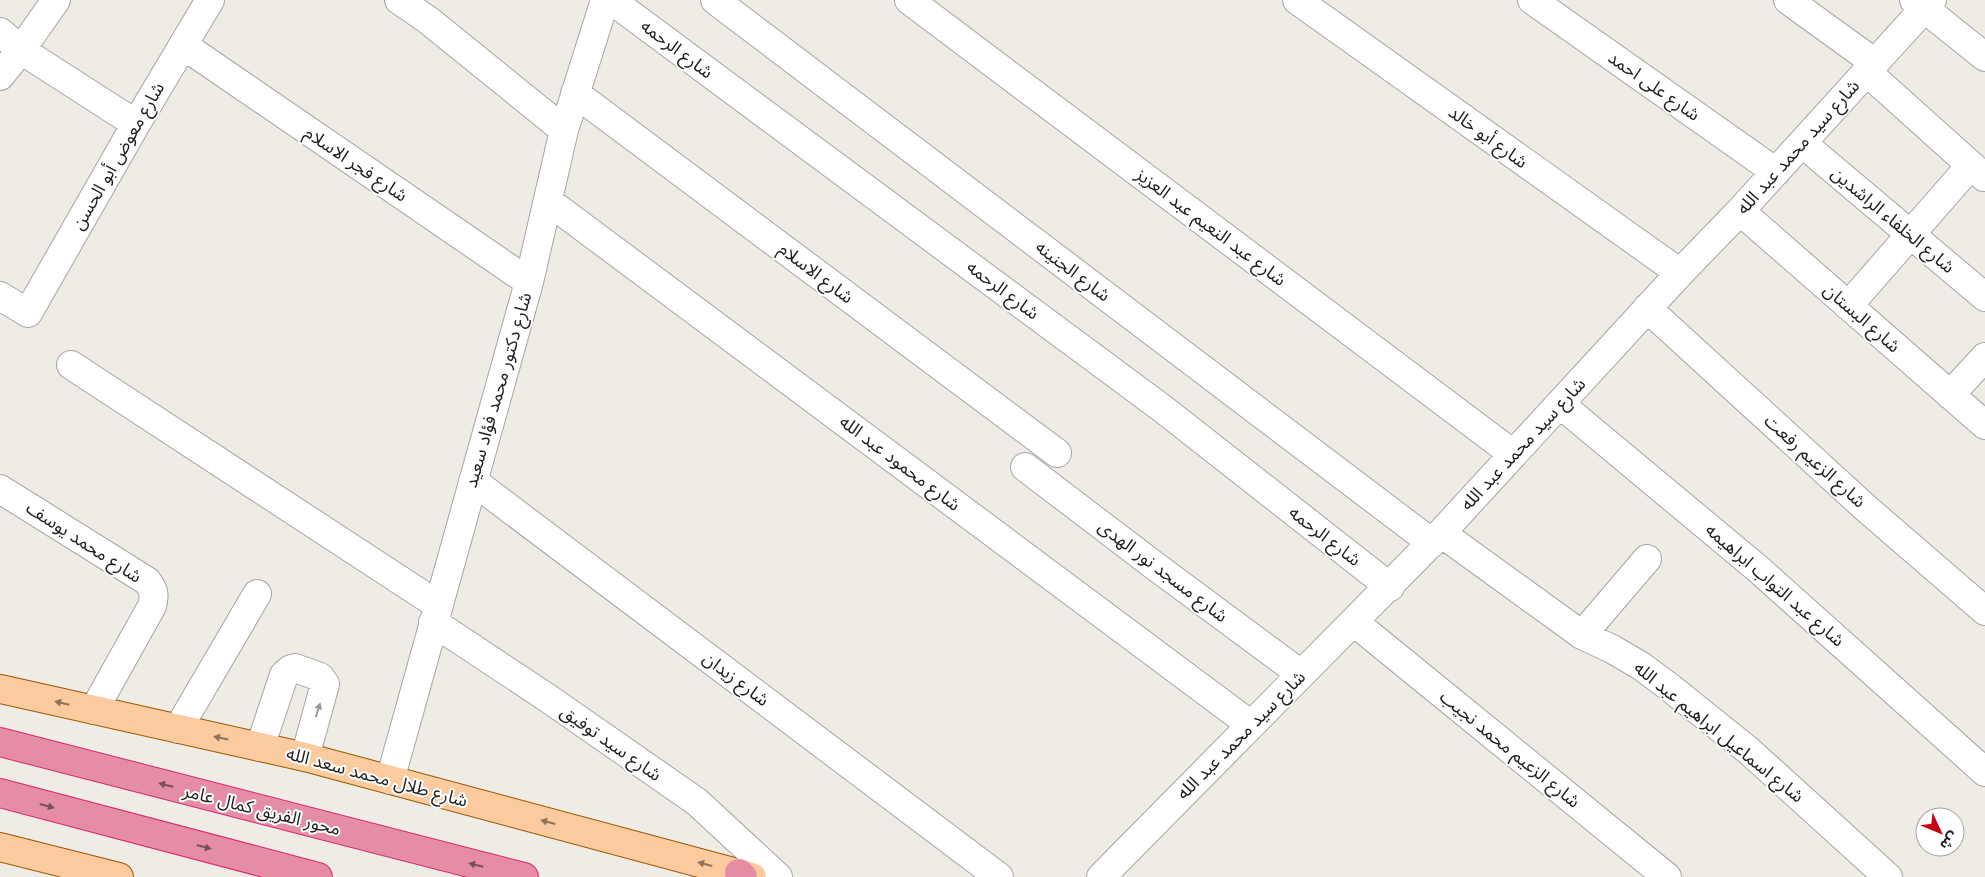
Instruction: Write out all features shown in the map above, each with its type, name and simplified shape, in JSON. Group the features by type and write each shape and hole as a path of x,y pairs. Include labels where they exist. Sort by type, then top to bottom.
{"highway":[{"name":"محور الفريق كمال عامر","path":"0,742 524,877"},
{"path":"0,793 318,877"}],"main road":[{"name":"شارع طلال محمد سعد الله","path":"0,689 305,757 744,876"},
{"path":"0,847 79,872 119,877"}],"street":[{"path":"0,76 56,0"},
{"name":"شارع معوض أبو الحسن","path":"0,296 28,313 136,124 210,0"},
{"path":"399,0 436,26 564,130"},
{"name":"شارع دكتور محمد فؤاد سعيد","path":"390,780 528,282 564,130 605,0"},
{"name":"شارع الرحمه","path":"611,0 1163,409 1390,587"},
{"name":"شارع الجنينه","path":"715,0 1436,538"},
{"name":"شارع عبد النعيم عبد العزيز","path":"909,0 1513,454"},
{"name":"شارع أبو خالد","path":"1297,0 1680,273"},
{"name":"شارع على احمد","path":"1532,0 1776,172"},
{"path":"1788,0 1871,67 1978,171 1910,234 1848,306"},
{"path":"1924,2 1985,58"},
{"name":"شارع سيد محمد عبد الله","path":"1101,877 1301,674 1390,587 1647,308 1776,172 1871,67 1924,2"},
{"path":"0,32 21,50 136,124"},
{"name":"شارع فجر الاسلام","path":"183,45 528,282"},
{"name":"شارع الاسلام","path":"575,93 1057,453"},
{"name":"شارع الخلفاء الراشدين","path":"1802,143 1985,297"},
{"name":"شارع محمود عبد الله","path":"548,201 1251,725"},
{"name":"شارع البستان","path":"1740,211 1985,425"},
{"name":"شارع الزعيم رفعت","path":"1647,308 1868,510 1985,611"},
{"path":"1950,395 1985,357"},
{"name":"شارع سيد توفيق","path":"71,365 435,614 549,699 697,802 778,877"},
{"name":"شارع عبد التواب ابراهيمه","path":"1560,404 1757,568 1985,772"},
{"name":"شارع مسجد نور الهدى","path":"1025,467 1301,674"},
{"name":"شارع زيدان","path":"473,481 1000,877"},
{"name":"شارع محمد يوسف","path":"0,489 147,582 152,588 154,597 152,606 94,710"},
{"name":"شارع اسماعيل ابراهيم عبد الله","path":"1436,538 1582,635 1626,658 1668,686 1748,751 1888,877"},
{"path":"1582,635 1647,558"},
{"path":"178,729 257,594"},
{"name":"شارع الزعيم محمد نجيب","path":"1354,622 1667,877"},
{"path":"260,747 284,675 295,668 320,677 325,684 305,757"}]}
